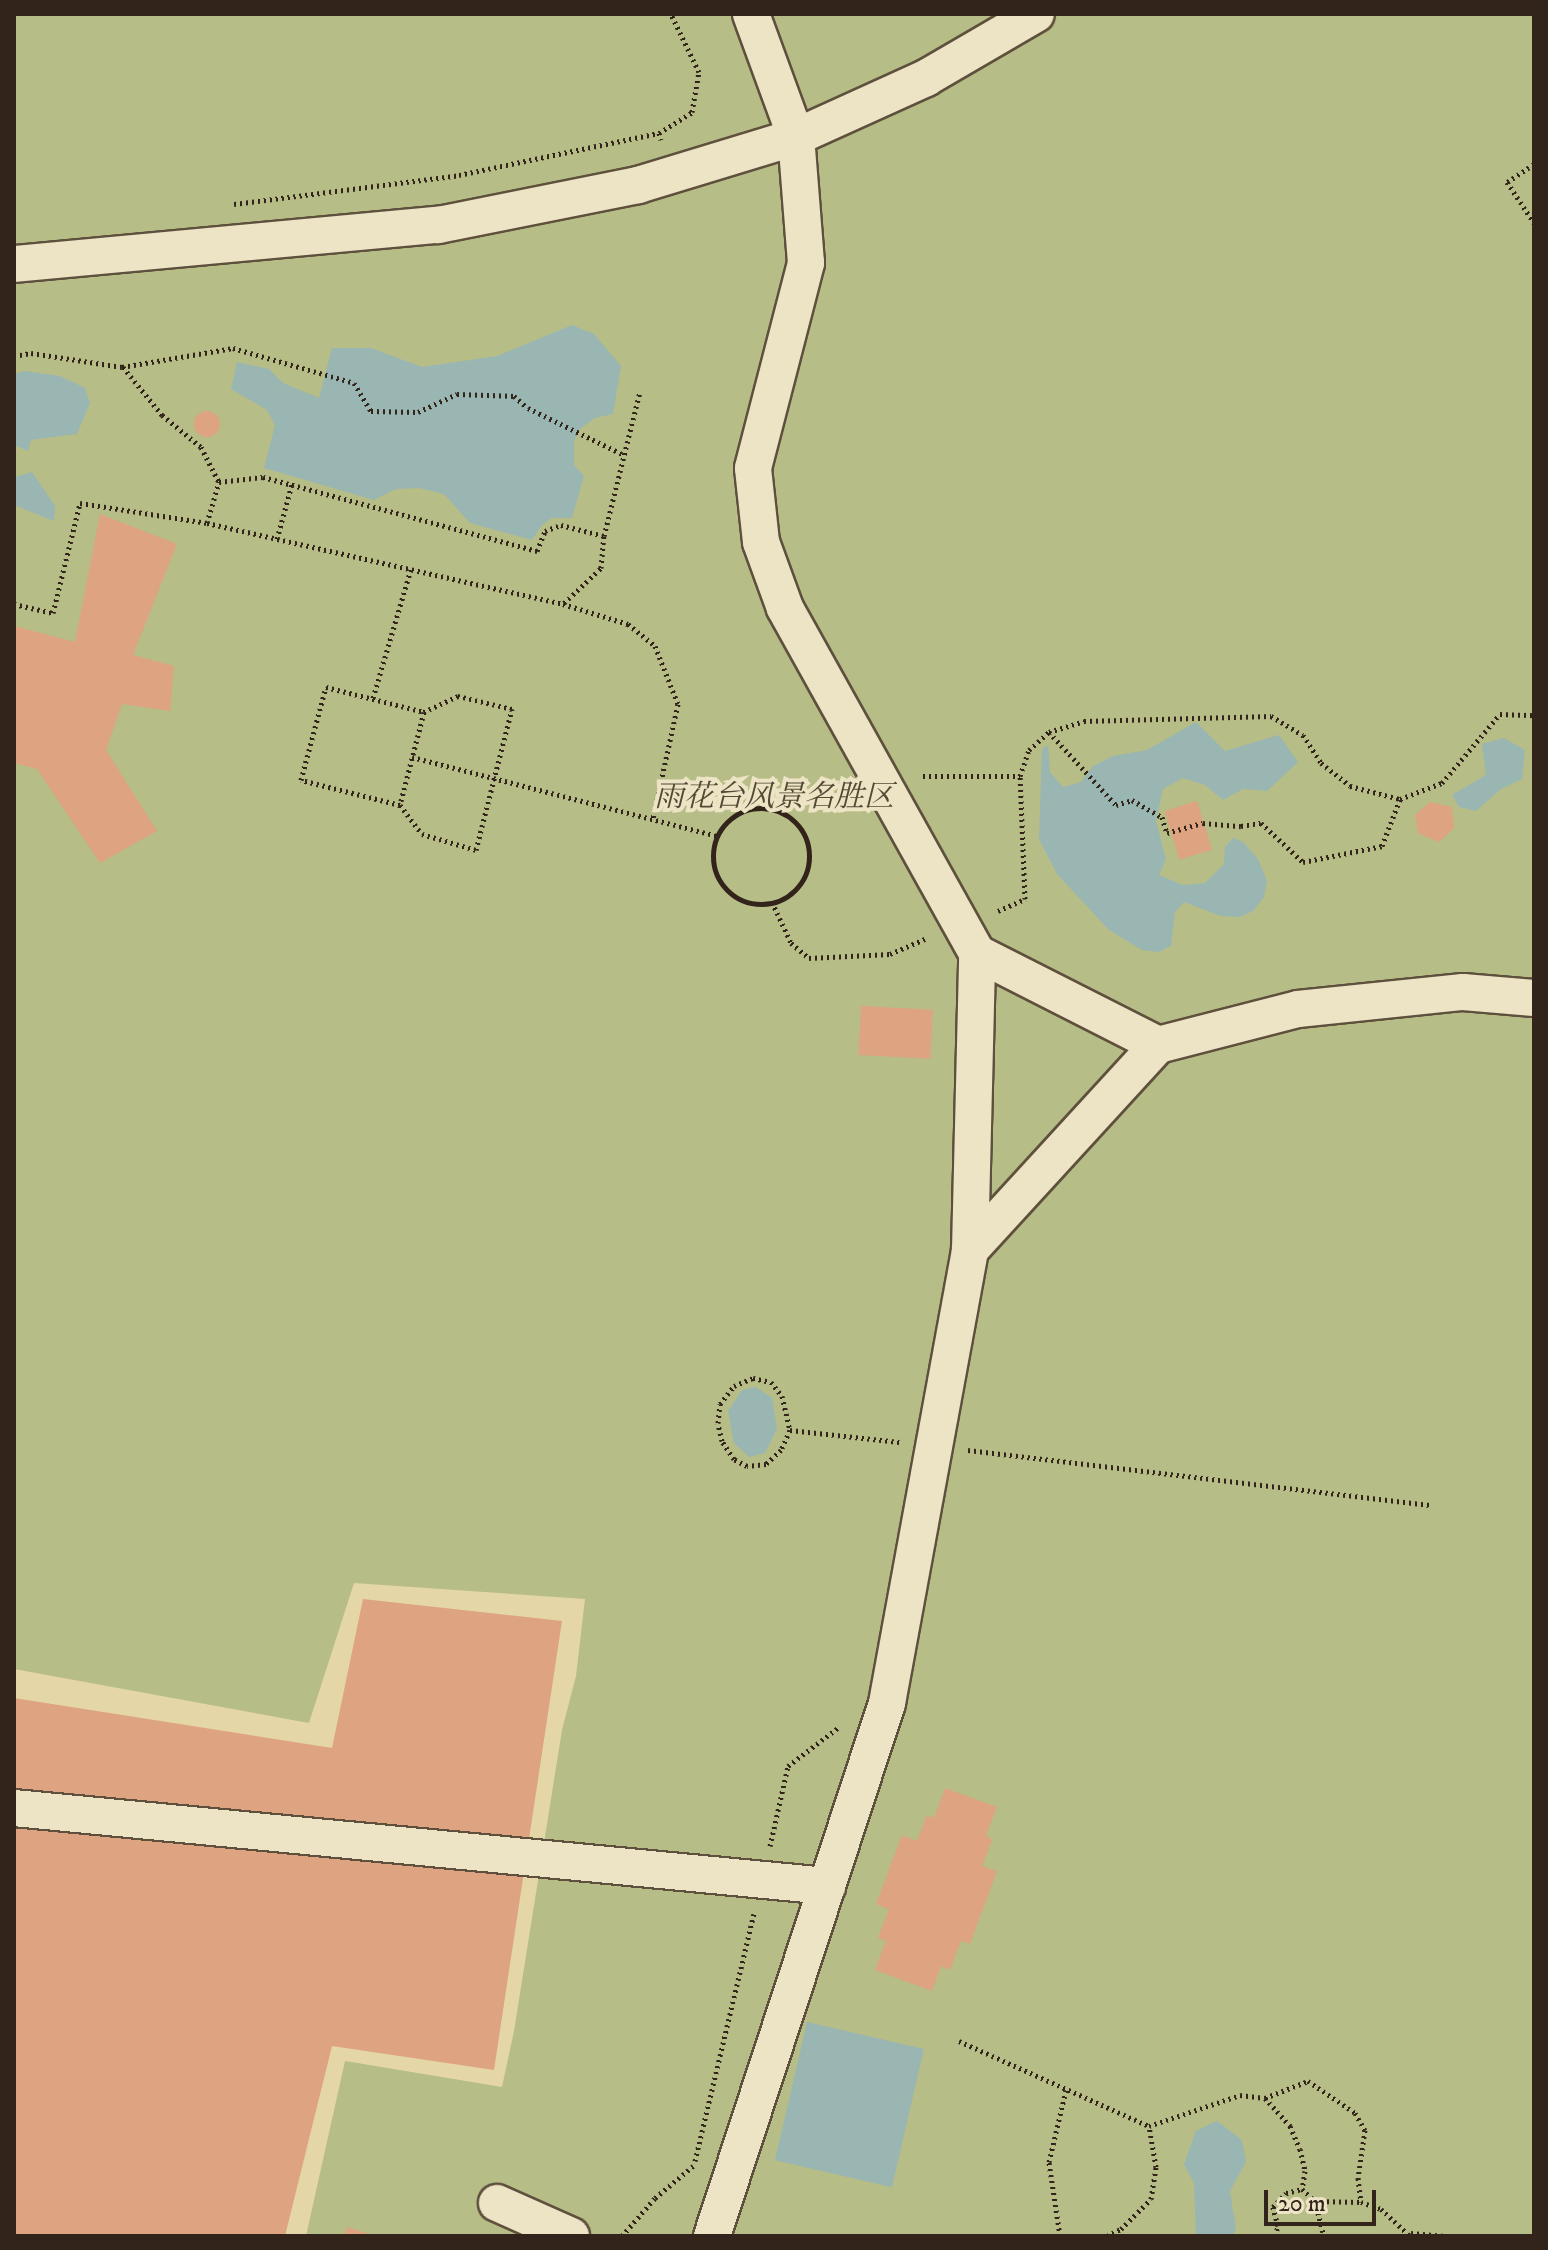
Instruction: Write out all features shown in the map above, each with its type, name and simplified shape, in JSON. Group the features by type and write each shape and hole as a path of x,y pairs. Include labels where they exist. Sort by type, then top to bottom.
{"lane":[{"path":"712,2236 887,1703 918,1444 970,1250 969,938 785,608 761,542 753,468 806,263 796,137 751,14"},
{"path":"14,264 438,225 638,185 796,137 926,78 1036,14"},
{"path":"969,938 1158,1045"},
{"path":"970,1250 1158,1045 1298,1009 1463,992 1534,998"},
{"path":"14,1808 827,1886"},
{"path":"497,2203 571,2236"}],"path":[{"path":"222,205 459,175 659,133 692,112 699,72 671,14"},
{"path":"659,133 675,174"},
{"path":"1534,164 1507,182 1534,223"},
{"path":"14,356 31,353 122,367 233,348 354,383 371,411 418,412 457,394 514,396 528,408 624,455"},
{"path":"122,367 162,415 201,447 219,482 207,523"},
{"path":"563,604 601,568 604,536 640,392"},
{"path":"219,482 263,477 537,551 545,531 561,525 604,536"},
{"path":"277,539 292,484"},
{"path":"14,604 53,613 80,503 207,523 563,604 628,624 655,646 678,704 653,819"},
{"path":"373,699 411,569"},
{"path":"326,687 424,712 458,696 512,709 476,850 422,834 400,805 301,780 326,687"},
{"path":"400,805 424,712"},
{"path":"998,911 1025,899 1020,776 1029,750 1049,732 1084,721 1271,716 1303,735 1321,763 1350,786 1400,799 1442,783 1500,714 1534,715"},
{"path":"1049,732 1116,805 1132,800 1162,817 1167,833 1203,823 1241,826 1261,823 1303,862 1382,846 1400,799"},
{"path":"412,757 717,836"},
{"path":"923,776 1020,776"},
{"path":"756,808 772,809 799,827 809,857 805,874 797,887 772,902 756,904 729,892 713,866 717,836 726,822 756,808"},
{"path":"772,902 791,943 809,958 890,954 969,938"},
{"path":"753,1378 771,1382 782,1396 790,1430 781,1450 766,1464 747,1466 734,1459 722,1441 718,1423 720,1404 734,1386 753,1378"},
{"path":"790,1430 1432,1505"},
{"path":"899,1458 918,1444"},
{"path":"622,2236 655,2198 693,2166 788,1766 844,1723"},
{"path":"959,2041 1149,2126 1240,2095 1265,2098 1308,2081 1355,2113 1365,2130 1358,2178 1361,2202"},
{"path":"1060,2236 1056,2227 1049,2162 1066,2090"},
{"path":"1265,2098 1290,2126 1300,2149 1305,2171 1302,2189"},
{"path":"1107,2236 1121,2229 1151,2199 1156,2167 1149,2126"},
{"path":"693,2166 731,2177"},
{"path":"1302,2189 1315,2201 1324,2236"},
{"path":"1275,2236 1278,2226 1273,2207 1286,2193 1302,2189"},
{"path":"1315,2201 1361,2202 1381,2209 1410,2235 1446,2236"}],"green space":[{"name":"雨花台风景名胜区","path":"14,14 1534,14 1534,2236 306,2236 345,2061 502,2087 514,2031 562,1730 576,1676 585,1599 354,1583 309,1723 14,1669"}],"water":[{"path":"572,325 594,334 621,366 613,414 595,418 581,428 574,441 574,465 584,476 572,518 552,518 542,525 532,540 470,523 444,494 419,488 396,489 374,500 264,468 275,425 267,410 231,389 237,362 269,369 283,383 319,398 332,348 371,348 422,367 497,356"},
{"path":"25,371 60,376 85,388 90,403 77,434 31,440 28,451 14,445 14,374"},
{"path":"32,472 55,506 54,521 14,505 14,477"},
{"path":"1196,722 1225,751 1279,735 1298,762 1267,791 1243,789 1223,800 1205,785 1183,778 1163,789 1156,821 1166,859 1159,875 1183,885 1205,883 1224,864 1225,847 1233,838 1243,842 1258,859 1267,881 1264,897 1253,911 1240,917 1221,916 1184,902 1175,912 1171,946 1159,952 1142,950 1109,930 1057,874 1039,839 1042,749 1048,745 1050,772 1063,787 1081,782 1093,766 1113,756 1147,750"},
{"path":"1504,738 1525,750 1522,779 1501,789 1476,811 1459,807 1452,795 1486,775 1482,744"},
{"path":"756,1387 772,1398 777,1429 765,1453 749,1457 734,1443 728,1411 742,1390"},
{"path":"807,2022 924,2049 892,2187 775,2160"},
{"path":"1217,2121 1242,2140 1246,2162 1230,2191 1236,2229 1232,2236 1196,2236 1194,2183 1184,2164 1196,2131"}],"building":[{"path":"207,411 216,415 220,424 216,433 207,437 198,433 194,424 198,415"},
{"path":"100,514 177,544 133,655 174,666 170,711 122,704 106,750 157,831 100,863 37,769 14,763 14,626 75,642"},
{"path":"1197,801 1212,850 1179,860 1164,811"},
{"path":"1430,802 1452,807 1454,828 1439,842 1418,833 1415,815"},
{"path":"861,1006 933,1010 930,1059 858,1055"},
{"path":"363,1599 562,1621 494,2070 332,2046 285,2236 14,2236 14,1698 332,1748"},
{"path":"945,1788 997,1807 986,1835 992,1840 982,1866 997,1871 970,1944 961,1941 950,1970 941,1966 932,1991 875,1970 886,1941 878,1938 889,1909 876,1904 902,1835 917,1841 927,1815 934,1818"},
{"path":"347,2227 372,2235 372,2236 344,2236"}]}
